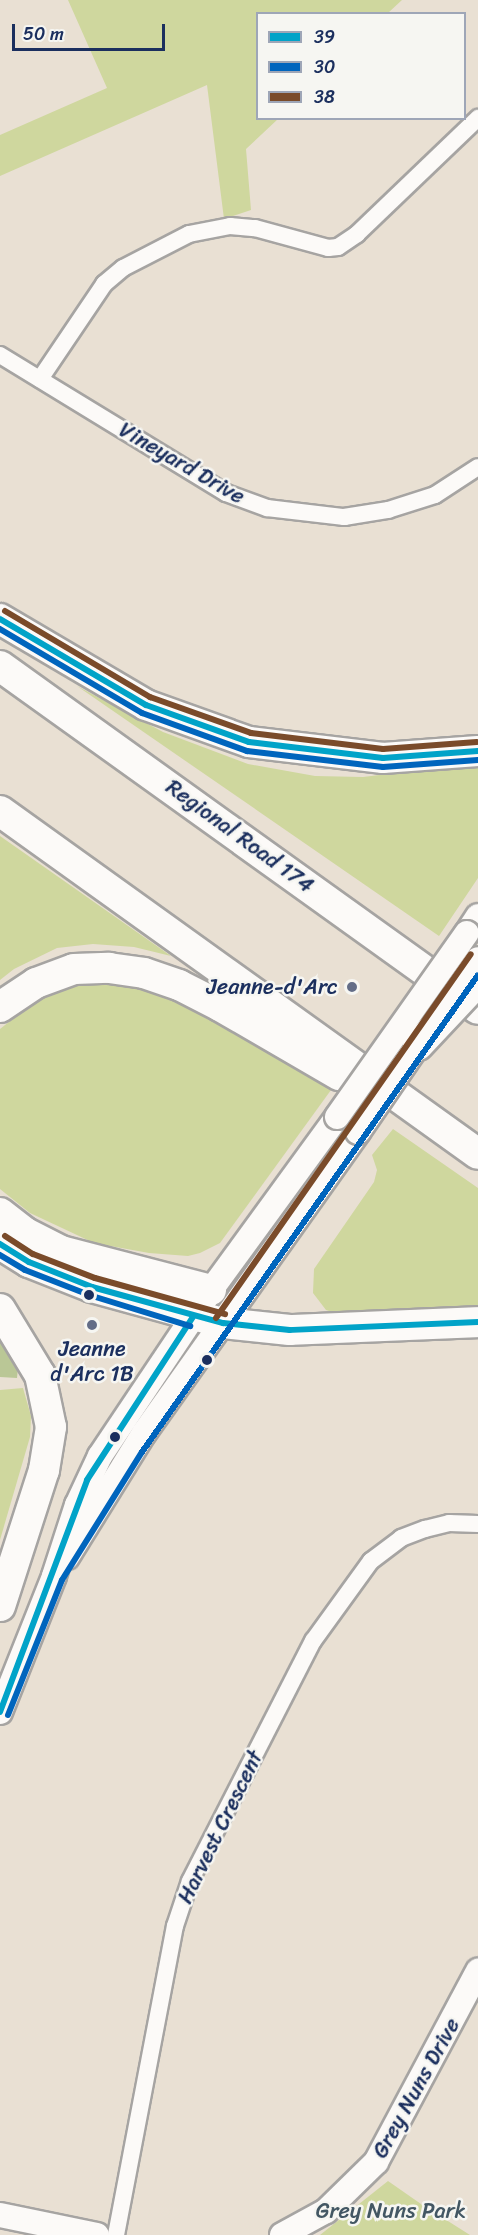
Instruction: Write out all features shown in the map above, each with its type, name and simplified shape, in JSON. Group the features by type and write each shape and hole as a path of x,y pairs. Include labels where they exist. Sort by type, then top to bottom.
{"highway":[{"path":"0,619 146,705 249,742 383,758 478,751"},
{"name":"Regional Road 174","path":"0,666 202,808 478,1009"},
{"path":"202,808 478,990"},
{"path":"0,811 478,1154"},
{"path":"0,1007 36,982 74,969 109,968 144,974 179,986 220,1006 370,1092 478,1165"},
{"path":"408,1038 478,981"},
{"path":"0,1213 24,1232 61,1251 211,1290"},
{"path":"0,1244 29,1262 92,1287 193,1317 223,1323 290,1330 478,1322"},
{"path":"0,1309 39,1375 51,1427 44,1470 0,1606"}],"main road":[{"path":"54,1576 135,1447 358,1132 472,925"},
{"path":"0,1712 54,1576 87,1480 211,1290 337,1117 478,959"},
{"name":"Grey Nuns Drive","path":"282,2235 326,2211 376,2162 478,1971"},
{"path":"0,2215 98,2235"}],"street":[{"path":"40,379 104,284 123,268 189,234 230,226 255,228 328,248 338,247 357,234 478,118"},
{"name":"Vineyard Drive","path":"0,355 226,493 292,513 344,517 388,510 435,495 478,467"},
{"name":"Harvest Crescent","path":"116,2235 175,1926 190,1881 313,1641 371,1561 401,1538 425,1529 449,1523 478,1524"}],"green space":[{"path":"68,0 402,0 389,12 256,12 256,120 277,120 246,149 251,210 224,219 207,85 0,176 0,135 107,88"},
{"path":"77,686 163,732 248,764 315,776 363,777 478,763 478,878 439,936"},
{"path":"0,836 171,956 134,947 93,944 57,948 14,969 0,980"},
{"path":"78,980 153,983 268,1043 331,1090 220,1243 200,1253 188,1256 149,1253 94,1243 30,1213 0,1189 0,1029 48,991"},
{"path":"393,1129 478,1188 478,1309 338,1314 326,1310 313,1293 314,1269 374,1182 377,1170 372,1155"},
{"path":"0,1335 18,1368 17,1378 0,1377"},
{"path":"23,1388 31,1416 30,1437 0,1540 0,1390"},
{"name":"Grey Nuns Park","path":"388,2181 421,2204 470,2235 320,2235"}],"transit line":[{"name":"38","path":"5,611 150,697 251,733 383,749 477,742"},
{"name":"39","path":"0,619 146,705 249,742 383,758 478,751"},
{"name":"30","path":"0,629 142,713 247,751 383,767 478,760"},
{"name":"38","path":"216,1318 471,954"},
{"name":"30","path":"8,1715 62,1580 142,1452 478,975"},
{"name":"38","path":"5,1236 33,1254 95,1278 225,1314"},
{"name":"39","path":"0,1244 29,1262 92,1287 223,1323 290,1330 478,1322"},
{"name":"30","path":"0,1255 25,1270 89,1295 190,1326"},
{"name":"39","path":"0,1712 87,1480 193,1317"}],"place":[{"name":"Jeanne-d'Arc","path":"352,987"},
{"name":"Jeanne d'Arc 1B","path":"92,1325"}]}
